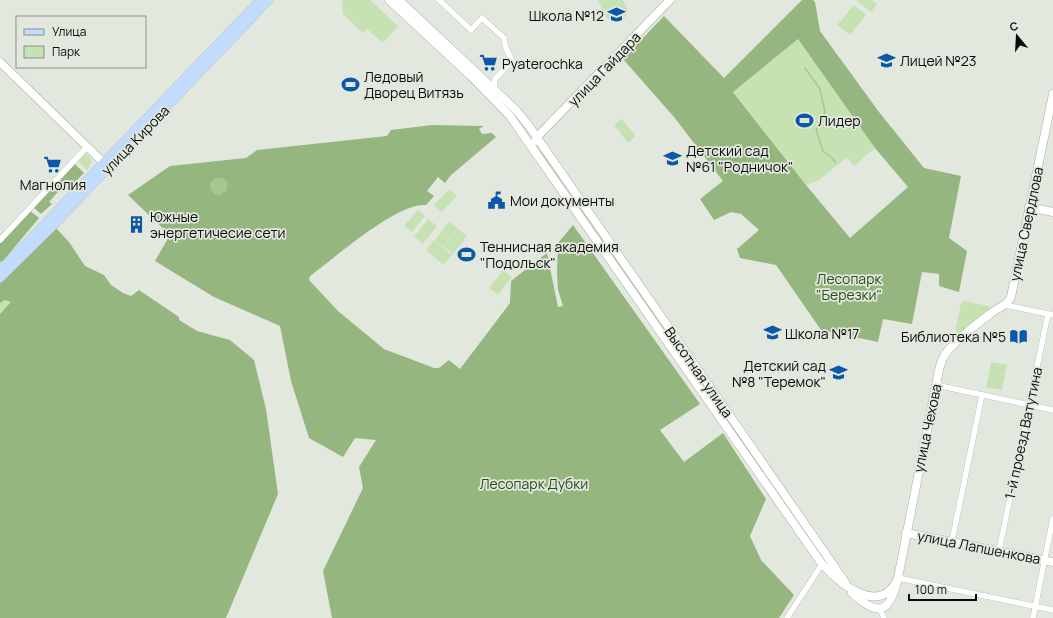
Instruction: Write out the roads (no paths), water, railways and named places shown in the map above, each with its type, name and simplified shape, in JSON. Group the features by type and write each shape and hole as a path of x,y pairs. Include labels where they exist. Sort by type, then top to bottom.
{"main road":[{"name":"улица Кирова","path":"0,278 56,223 107,165 260,0"},
{"name":"улица Кирова","path":"0,270 107,165 269,0"}],"street":[{"name":"Высотная улица","path":"389,0 410,15 476,76 510,116 566,187 825,561 854,591"},
{"name":"Высотная улица","path":"400,0 410,15"},
{"path":"439,0 471,30 482,18 504,38 506,48 512,61 495,78 494,89"},
{"name":"улица Гайдара","path":"537,137 670,0"},
{"path":"0,62 107,165"},
{"name":"Высотная улица","path":"476,76 494,89 516,110 537,137 566,187"},
{"name":"улица Свердлова","path":"1005,305 1011,297 1053,94"},
{"path":"524,134 529,137 537,137 535,145 536,150"},
{"path":"0,240 87,147"},
{"path":"1029,207 1053,212"},
{"path":"1005,305 1050,314"},
{"name":"улица Чехова","path":"880,609 885,607 892,598 898,578 942,359 947,351 991,313 1005,305"},
{"name":"1-й проезд Ватутина","path":"999,551 1029,405 1050,314"},
{"path":"936,385 1053,410"},
{"path":"952,542 982,395"},
{"path":"1033,618 1053,518"},
{"name":"улица Лапшенкова","path":"906,533 1053,562"},
{"path":"787,618 816,572 825,561"},
{"name":"Высотная улица","path":"825,561 829,572 844,585 854,591"},
{"path":"816,572 824,570 829,572"},
{"path":"898,578 1053,610"},
{"name":"улица Чехова","path":"854,591 863,596 874,597 885,594 894,587 898,578"},
{"path":"844,585 866,605 874,609 880,609 884,618"}],"waterway":[{"path":"805,68 820,89 825,112 821,120"},
{"path":"819,124 816,130 823,151 835,162"}],"place":[{"name":"Школа №12","path":"617,15"},
{"name":"Лицей №23","path":"887,60"},
{"name":"Pyaterochka","path":"489,63"},
{"name":"Ледовый Дворец Витязь","path":"351,84"},
{"name":"Лидер","path":"805,120"},
{"name":"Детский сад №61 \"Родничок\"","path":"673,158"},
{"name":"Магнолия","path":"53,164"},
{"name":"Мои документы","path":"497,200"},
{"name":"Южные энергетичесие сети","path":"137,224"},
{"name":"Теннисная академия \"Подольск\"","path":"467,254"},
{"name":"Школа №17","path":"772,333"},
{"name":"Библиотека №5","path":"1019,336"},
{"name":"Детский сад №8 \"Теремок\"","path":"839,373"}],"park label":[{"name":"Лесопарк \"Березки\"","path":"849,286"},
{"name":"Лесопарк Дубки","path":"534,483"}]}
